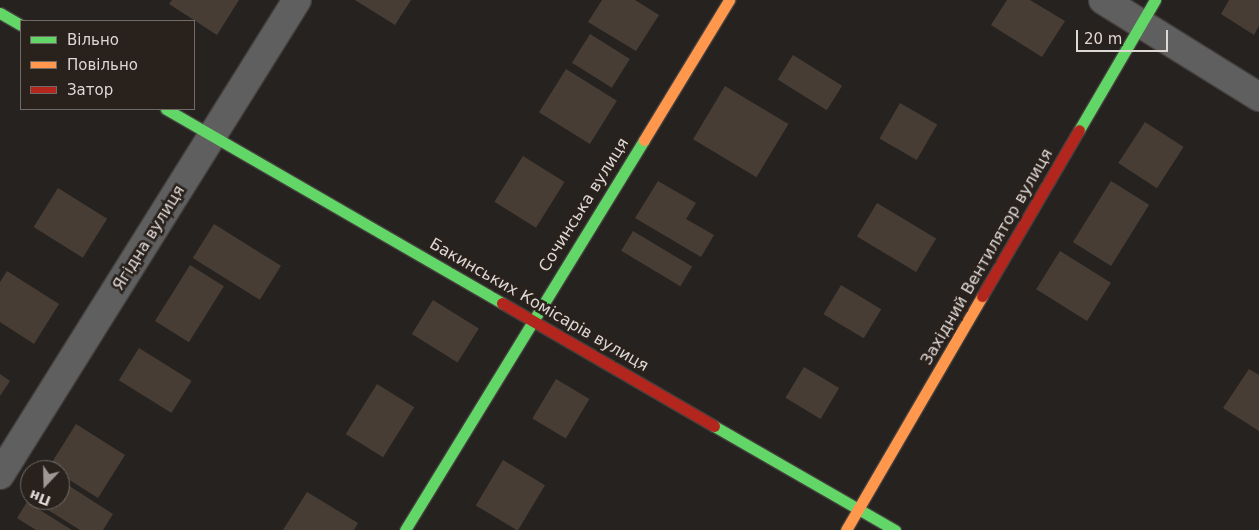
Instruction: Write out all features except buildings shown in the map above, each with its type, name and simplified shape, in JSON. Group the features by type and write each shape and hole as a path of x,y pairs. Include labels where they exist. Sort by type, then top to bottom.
{"street":[{"name":"Ягідна вулиця","path":"0,475 297,0"},
{"name":"Сочинська вулиця","path":"405,530 532,320 730,0"},
{"path":"1103,0 1259,97"},
{"name":"Західний Вентилятор вулиця","path":"846,530 1155,0"},
{"path":"0,13 20,25"},
{"name":"Бакинських Комісарів вулиця","path":"168,110 895,530"}],"traffic: fast":[{"path":"1079,130 1155,0"},
{"path":"0,13 20,24"},
{"path":"168,110 502,303"},
{"path":"405,530 644,140"},
{"path":"714,426 895,530"}],"traffic: slow":[{"path":"644,140 729,0"},
{"path":"846,530 982,296"}],"traffic: jam":[{"path":"982,296 1079,130"},
{"path":"502,303 714,426"}]}
